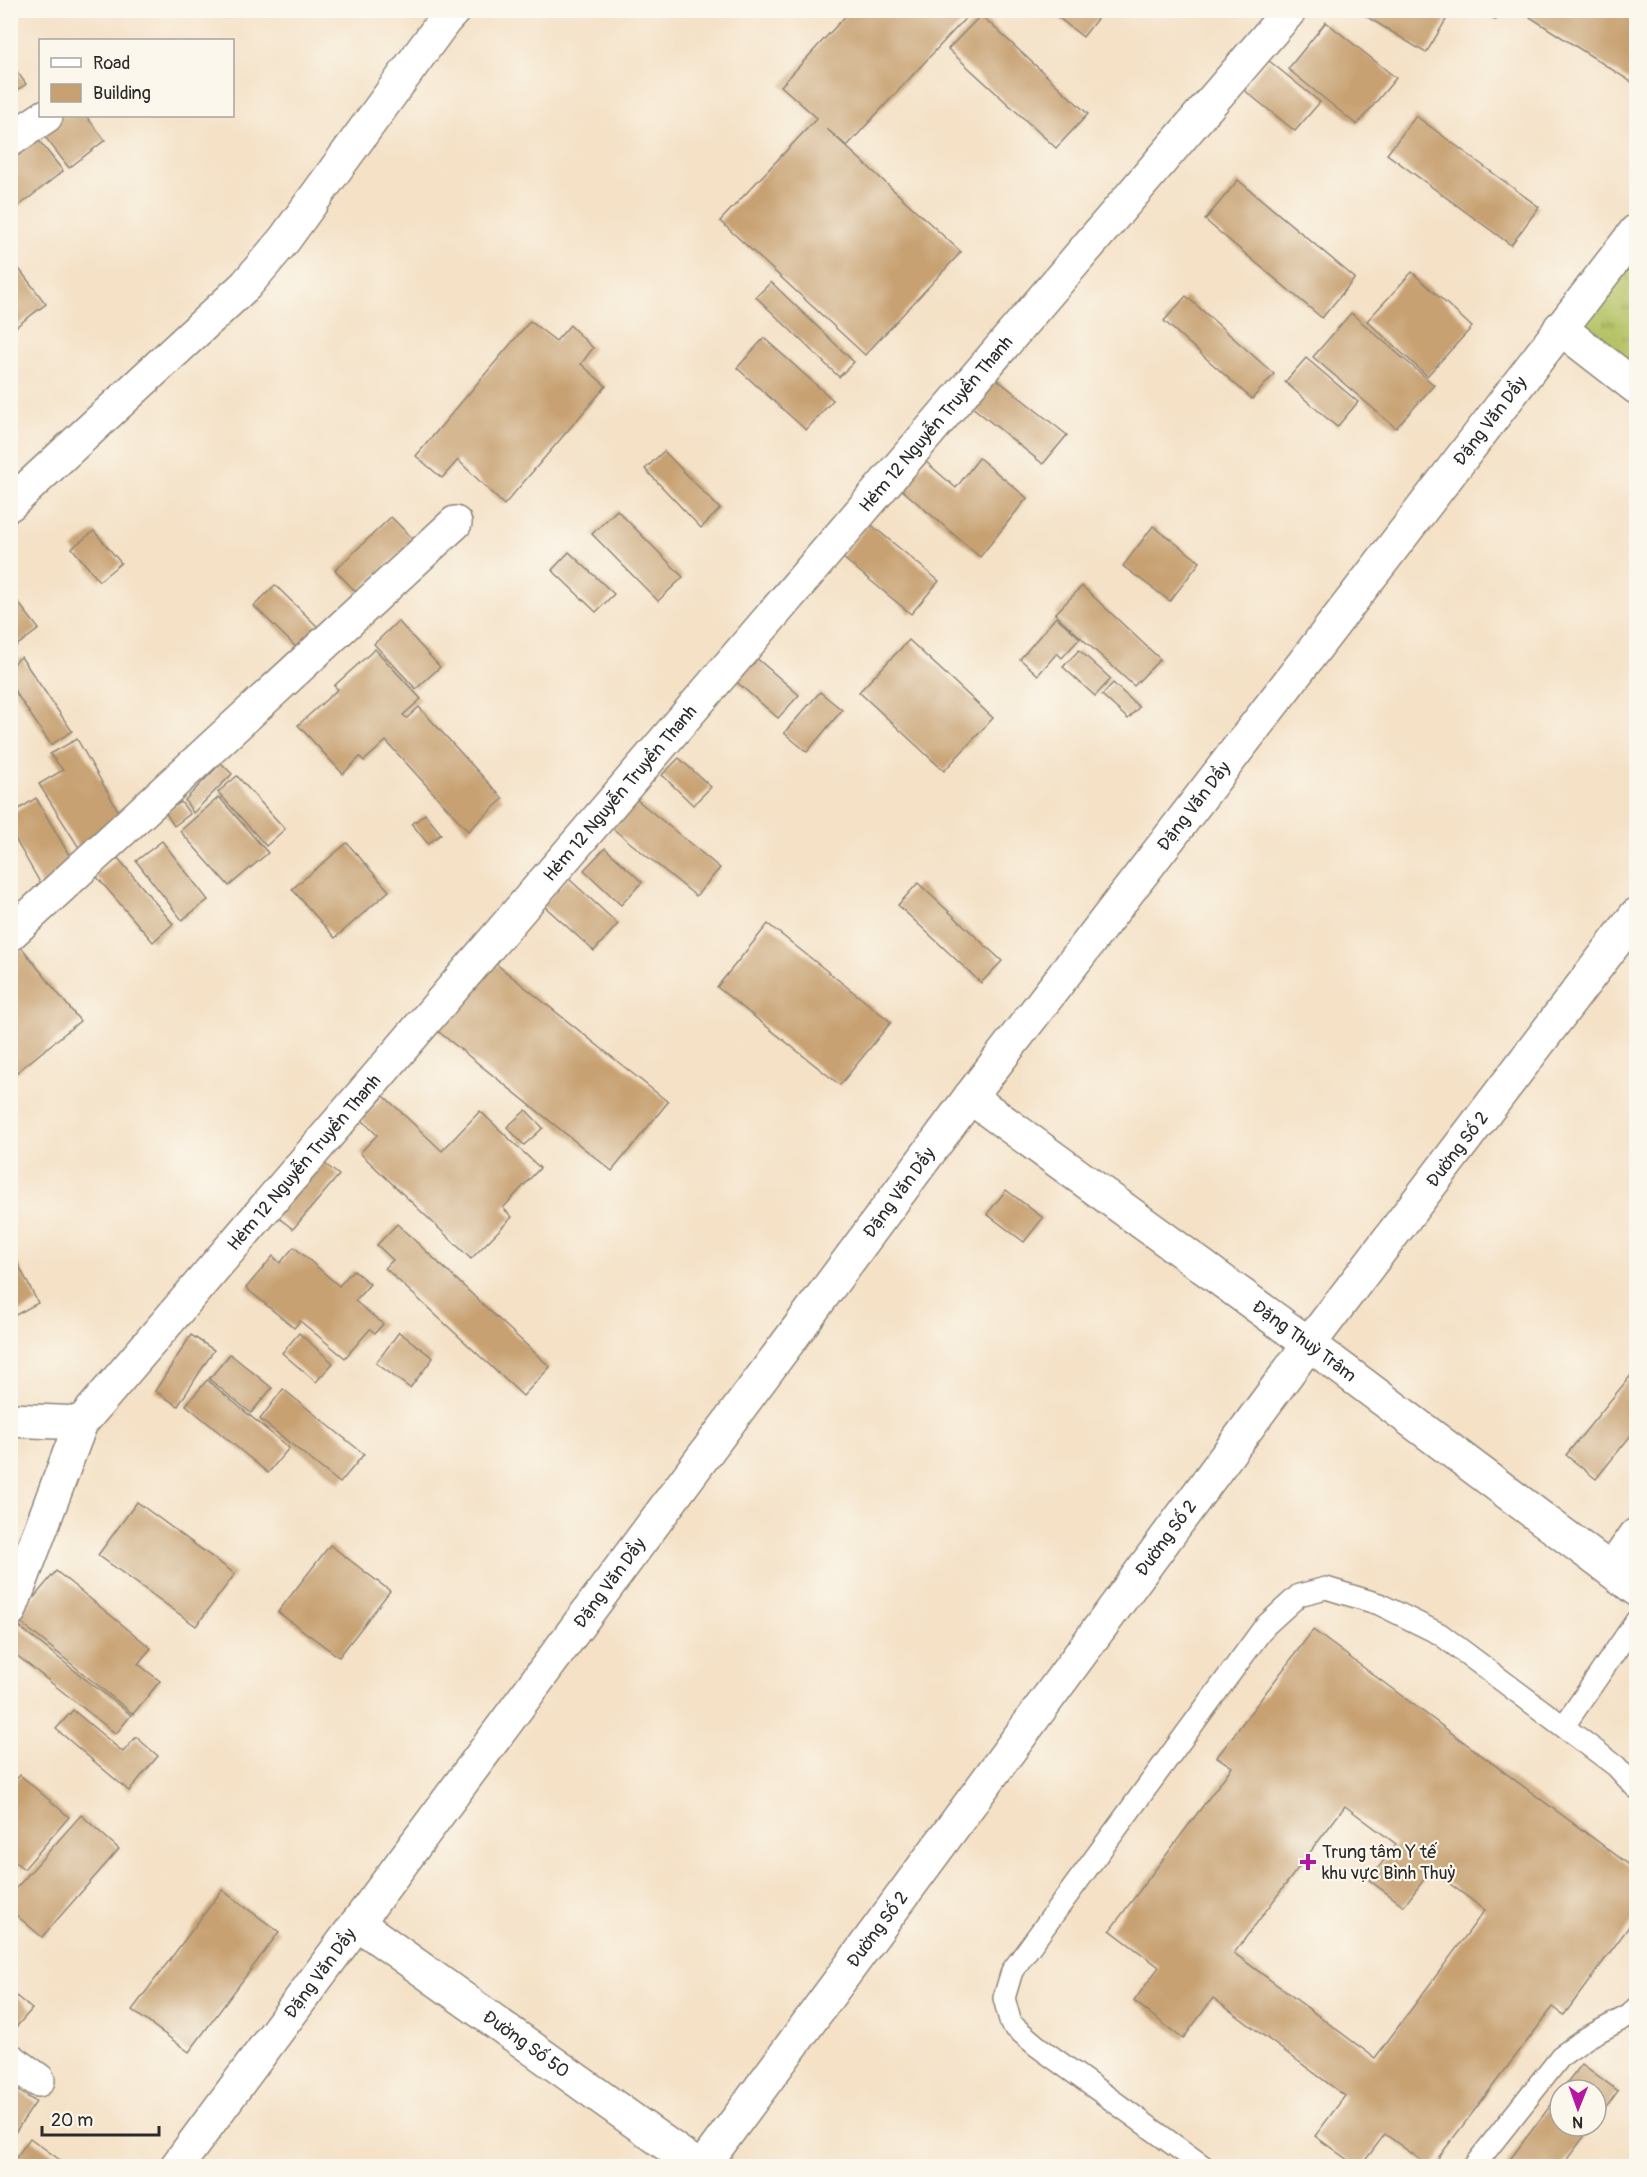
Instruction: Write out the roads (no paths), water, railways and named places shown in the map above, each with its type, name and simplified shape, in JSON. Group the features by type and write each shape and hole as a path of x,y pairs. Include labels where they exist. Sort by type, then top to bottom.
{"street":[{"path":"10,504 246,285 284,240 454,10"},
{"name":"Hẻm 12 Nguyễn Truyền Thanh","path":"10,1610 81,1423 1290,10"},
{"path":"10,140 44,117"},
{"name":"Đặng Văn Dầy","path":"177,2166 970,1097 1636,231"},
{"path":"1560,328 1636,387"},
{"path":"10,934 455,523"},
{"name":"Đường Số 2","path":"703,2166 1309,1344 1636,915"},
{"name":"Đặng Thuỳ Trâm","path":"970,1097 1309,1344 1636,1589"},
{"path":"10,1419 81,1423"},
{"path":"1611,1570 1636,1535"},
{"name":"Đường Số 50","path":"357,1923 697,2166"},
{"path":"10,2060 38,2080"}],"lane":[{"path":"1203,2166 1037,2046 1011,2024 1004,1998 1012,1971 1265,1626 1299,1595 1326,1588 1379,1604 1440,1634 1616,1766 1636,1788"},
{"path":"1564,1726 1636,1621"},
{"path":"1474,2166 1561,2056 1588,2037 1630,2014 1636,2008"}],"place":[{"name":"Trung tâm Y tế khu vực Bình Thuỷ","path":"1308,1862"}]}
